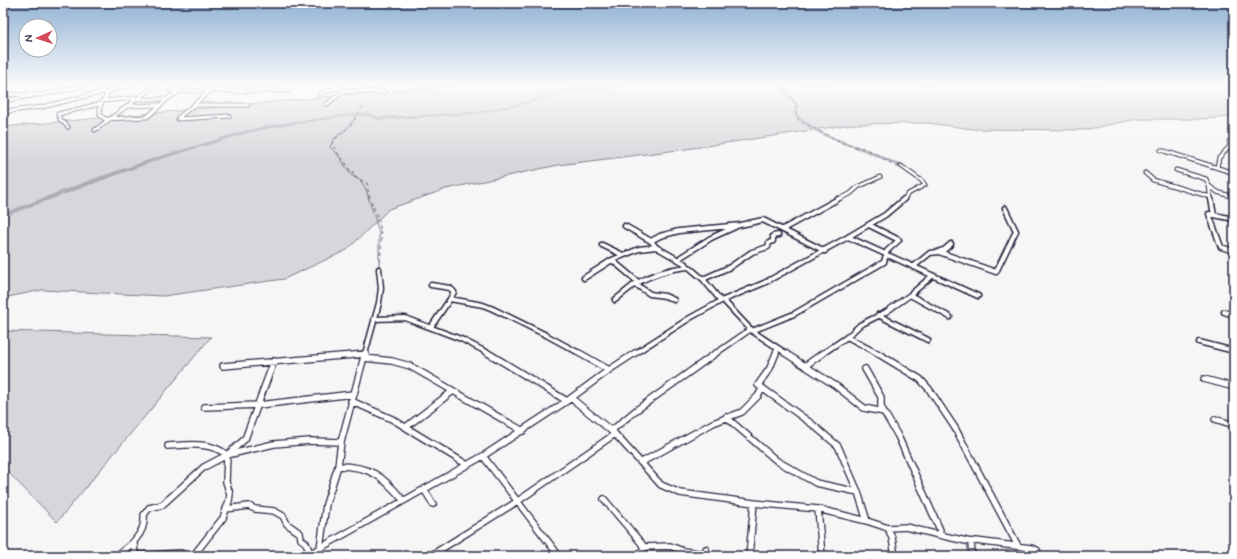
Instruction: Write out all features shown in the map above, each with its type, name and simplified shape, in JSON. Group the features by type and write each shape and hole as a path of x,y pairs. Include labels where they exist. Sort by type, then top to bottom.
{"street":[{"path":"3,112 14,110"},
{"path":"68,127 60,119 58,114 74,110"},
{"path":"100,110 100,115 105,119 109,119 147,117 155,110"},
{"path":"95,130 122,110"},
{"path":"188,110 178,119 229,116"},
{"path":"1217,167 1219,158 1230,146 1229,141"},
{"path":"1162,150 1234,172"},
{"path":"226,509 249,506 255,509 274,511 283,516 287,524 300,533 301,539 306,543 308,555 403,500 424,490 466,464 483,456 523,431 609,370 690,318 722,300 764,283 825,251 869,225 901,203 908,194 925,185 922,181 901,166"},
{"path":"1176,170 1206,180 1209,186 1214,215"},
{"path":"1145,173 1153,180 1211,197"},
{"path":"783,229 826,205 850,194 858,187 880,177"},
{"path":"1209,186 1218,192"},
{"path":"1210,191 1234,197"},
{"path":"1188,192 1194,192"},
{"path":"939,252 996,272 1016,231 1005,208"},
{"path":"1234,219 1209,214 1221,247 1234,252"},
{"path":"651,241 660,236 678,231 740,225 766,220 825,251"},
{"path":"681,257 711,238 740,225"},
{"path":"430,556 518,501 613,433 635,410 683,379 714,355 752,330 794,314 884,262 887,252 900,240 869,225"},
{"path":"625,226 651,241 656,247 684,263 703,279 752,330 777,348 853,398 864,408 884,412"},
{"path":"703,279 730,267 752,252 768,247 769,243 773,241 772,236 778,236"},
{"path":"848,238 887,254 978,296"},
{"path":"913,267 930,253 944,250 951,244"},
{"path":"602,245 623,255"},
{"path":"584,278 612,260 623,255 639,249 656,247"},
{"path":"612,260 650,294 665,296 674,300"},
{"path":"615,300 637,283 676,268 687,267"},
{"path":"319,556 326,504 338,466 340,442 379,303 381,288 378,269"},
{"path":"805,366 847,337 860,325 910,295 932,276"},
{"path":"431,285 450,288 454,292 431,328"},
{"path":"910,295 950,317"},
{"path":"450,300 483,305 493,309 546,335 609,370"},
{"path":"1224,312 1234,315"},
{"path":"878,315 928,340"},
{"path":"374,319 405,318 460,339 503,361 569,399 613,433 642,462 661,485 671,490 680,493 754,503 818,509 867,521 888,528 893,526 904,526 971,542 976,541 1018,546 1037,550 1039,556"},
{"path":"847,337 900,366 920,379 929,389 955,428 1018,546"},
{"path":"1198,342 1234,351"},
{"path":"777,348 776,355 770,369 758,386 834,441 841,452 858,492 867,521"},
{"path":"223,366 274,361 365,356 392,361 410,366 523,431"},
{"path":"193,556 223,518 230,494 226,482 228,455 245,440 274,361"},
{"path":"865,369 882,397 882,407 884,412 898,436 940,530 939,535"},
{"path":"1204,379 1234,387"},
{"path":"642,462 713,423 742,412 758,396 762,389"},
{"path":"406,427 453,391"},
{"path":"204,407 259,405 353,394"},
{"path":"351,400 392,419 466,464"},
{"path":"726,417 777,461 816,483 858,492"},
{"path":"1215,419 1234,425"},
{"path":"116,556 134,543 145,524 144,515 146,511 149,508 162,504 204,467 228,455 274,444 310,441 340,442"},
{"path":"168,446 216,446 228,455"},
{"path":"483,456 559,556"},
{"path":"338,466 362,467 372,470 390,483 403,500"},
{"path":"424,490 433,504"},
{"path":"604,499 644,547"},
{"path":"749,556 754,503"},
{"path":"818,509 822,556"},
{"path":"888,528 892,538 895,556"},
{"path":"971,542 972,556"},
{"path":"134,543 135,556"},
{"path":"644,547 670,546 704,554 706,549"},
{"path":"636,556 644,550 644,547"},
{"path":"132,556 181,553 185,556"}],"shaded area":[{"path":"185,110 1234,110 1234,117 1199,119 1137,119 1084,130 973,129 928,123 853,124 686,149 558,165 446,189 389,209 347,250 284,279 163,296 42,290 3,298 3,127"},
{"path":"3,331 211,337 57,522 3,467"}],"waterway":[{"path":"3,215 156,159 259,129 350,115 367,115 374,116 379,119 476,113 491,110"},
{"path":"795,110 795,114 820,133 870,152 901,166"},
{"path":"357,115 347,128 335,138 330,147 339,156 351,175 361,181 366,190 379,232 379,268"}],"ferry route":[{"path":"361,110 351,125 332,142 333,146 350,171 353,171 353,176 367,183 381,230 379,267"},
{"path":"797,110 798,120 847,145 863,148 875,153 900,169"}]}
